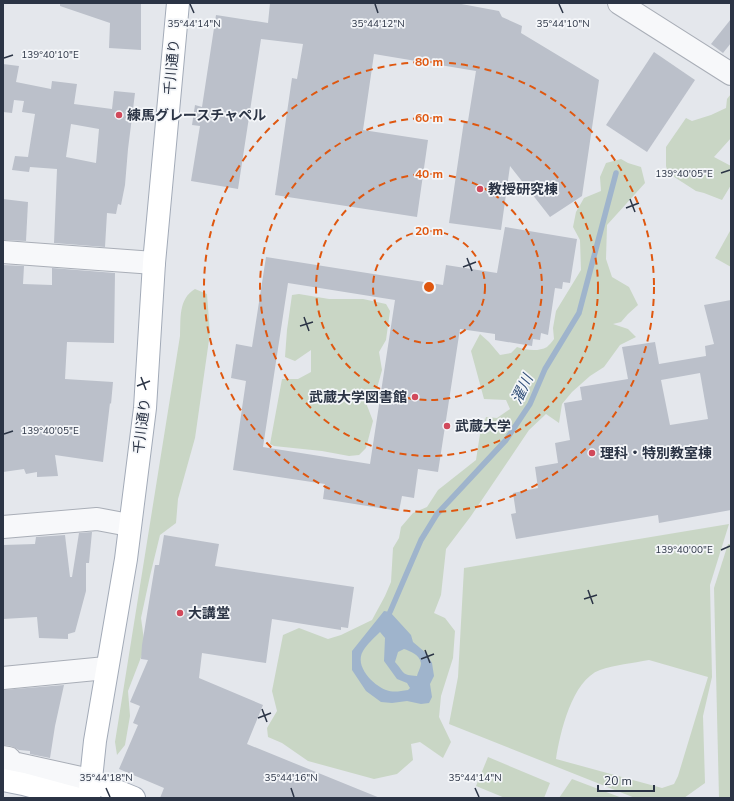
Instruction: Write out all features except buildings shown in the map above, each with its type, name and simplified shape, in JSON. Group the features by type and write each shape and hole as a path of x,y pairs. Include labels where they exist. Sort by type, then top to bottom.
{"main road":[{"name":"千川通り","path":"90,789 95,741 106,668 126,559 129,525 145,408 154,263 178,3"},
{"path":"3,780 75,798"},
{"path":"90,789 134,798"}],"street":[{"path":"619,3 731,74"},
{"path":"3,252 154,263"},
{"path":"3,526 98,518 129,525"},
{"path":"3,678 106,668"},
{"path":"3,757 9,758 14,763 90,789"}],"green space":[{"path":"731,94 731,138 714,157 731,166 731,185 722,200 696,191 668,173 666,166 666,147 686,118 692,121 726,108 727,99"},
{"path":"621,159 641,167 645,183 607,225 606,259 612,277 629,287 638,305 621,322 613,324 628,329 636,337 620,345 604,367 590,376 572,392 562,404 559,423 546,414 529,430 471,516 446,549 441,595 434,613 445,618 455,631 453,658 441,696 439,717 451,742 443,758 420,742 411,744 413,760 397,774 374,779 308,761 282,743 268,737 267,728 277,711 272,691 283,635 299,628 328,639 341,635 372,620 391,582 393,548 399,538 401,527 413,513 427,507 438,490 476,460 480,434 486,417 497,418 510,409 506,400 484,399 471,351 480,334 500,355 511,353 517,347 540,350 547,347 554,339 553,328 556,311 581,270 580,240 573,227 576,212 584,198 601,191 600,177 606,163"},
{"path":"730,231 731,232 731,267 715,258"},
{"path":"195,289 207,294 210,333 195,438 178,499 176,523 160,535 141,618 145,647 128,691 130,716 125,745 117,755 115,742 180,336 183,304 190,293"},
{"path":"299,294 329,299 363,299 386,304 390,311 386,340 379,352 382,370 376,392 366,403 373,421 366,448 359,455 349,456 322,451 274,446 270,444 282,379 298,379 311,372 311,350 295,361 285,357 292,295"},
{"path":"729,524 710,585 712,677 703,716 705,783 684,798 635,798 449,724 458,677 464,568","holes":["649,660 708,677 678,776 674,784 662,788 556,759 564,722 569,708 582,684 590,676 600,670 617,665"]},
{"path":"728,544 731,544 731,798 719,798 714,588"},
{"path":"488,757 550,783 544,798 505,798 476,786"},
{"path":"572,779 622,798 559,798"}],"water":[{"path":"384,611 390,612 411,635 413,642 426,653 432,663 434,676 430,684 432,697 429,703 421,704 407,701 392,703 381,702 366,691 352,670 352,651","holes":["380,632 385,638 384,661 397,679 407,683 410,688 408,690 394,692 381,688 366,674 363,669 361,663 363,651","404,649 414,654 420,660 421,665 417,676 406,674 395,662 398,652"]}],"waterway":[{"name":"濯川","path":"390,612 421,540 437,514 506,440 530,404 545,369 579,313 616,173"}],"place":[{"name":"練馬グレースチャペル","path":"119,115"},
{"name":"教授研究棟","path":"480,189"},
{"name":"武蔵大学図書館","path":"415,397"},
{"name":"武蔵大学","path":"447,426"},
{"name":"理科・特別教室棟","path":"592,453"},
{"name":"大講堂","path":"180,613"}]}
